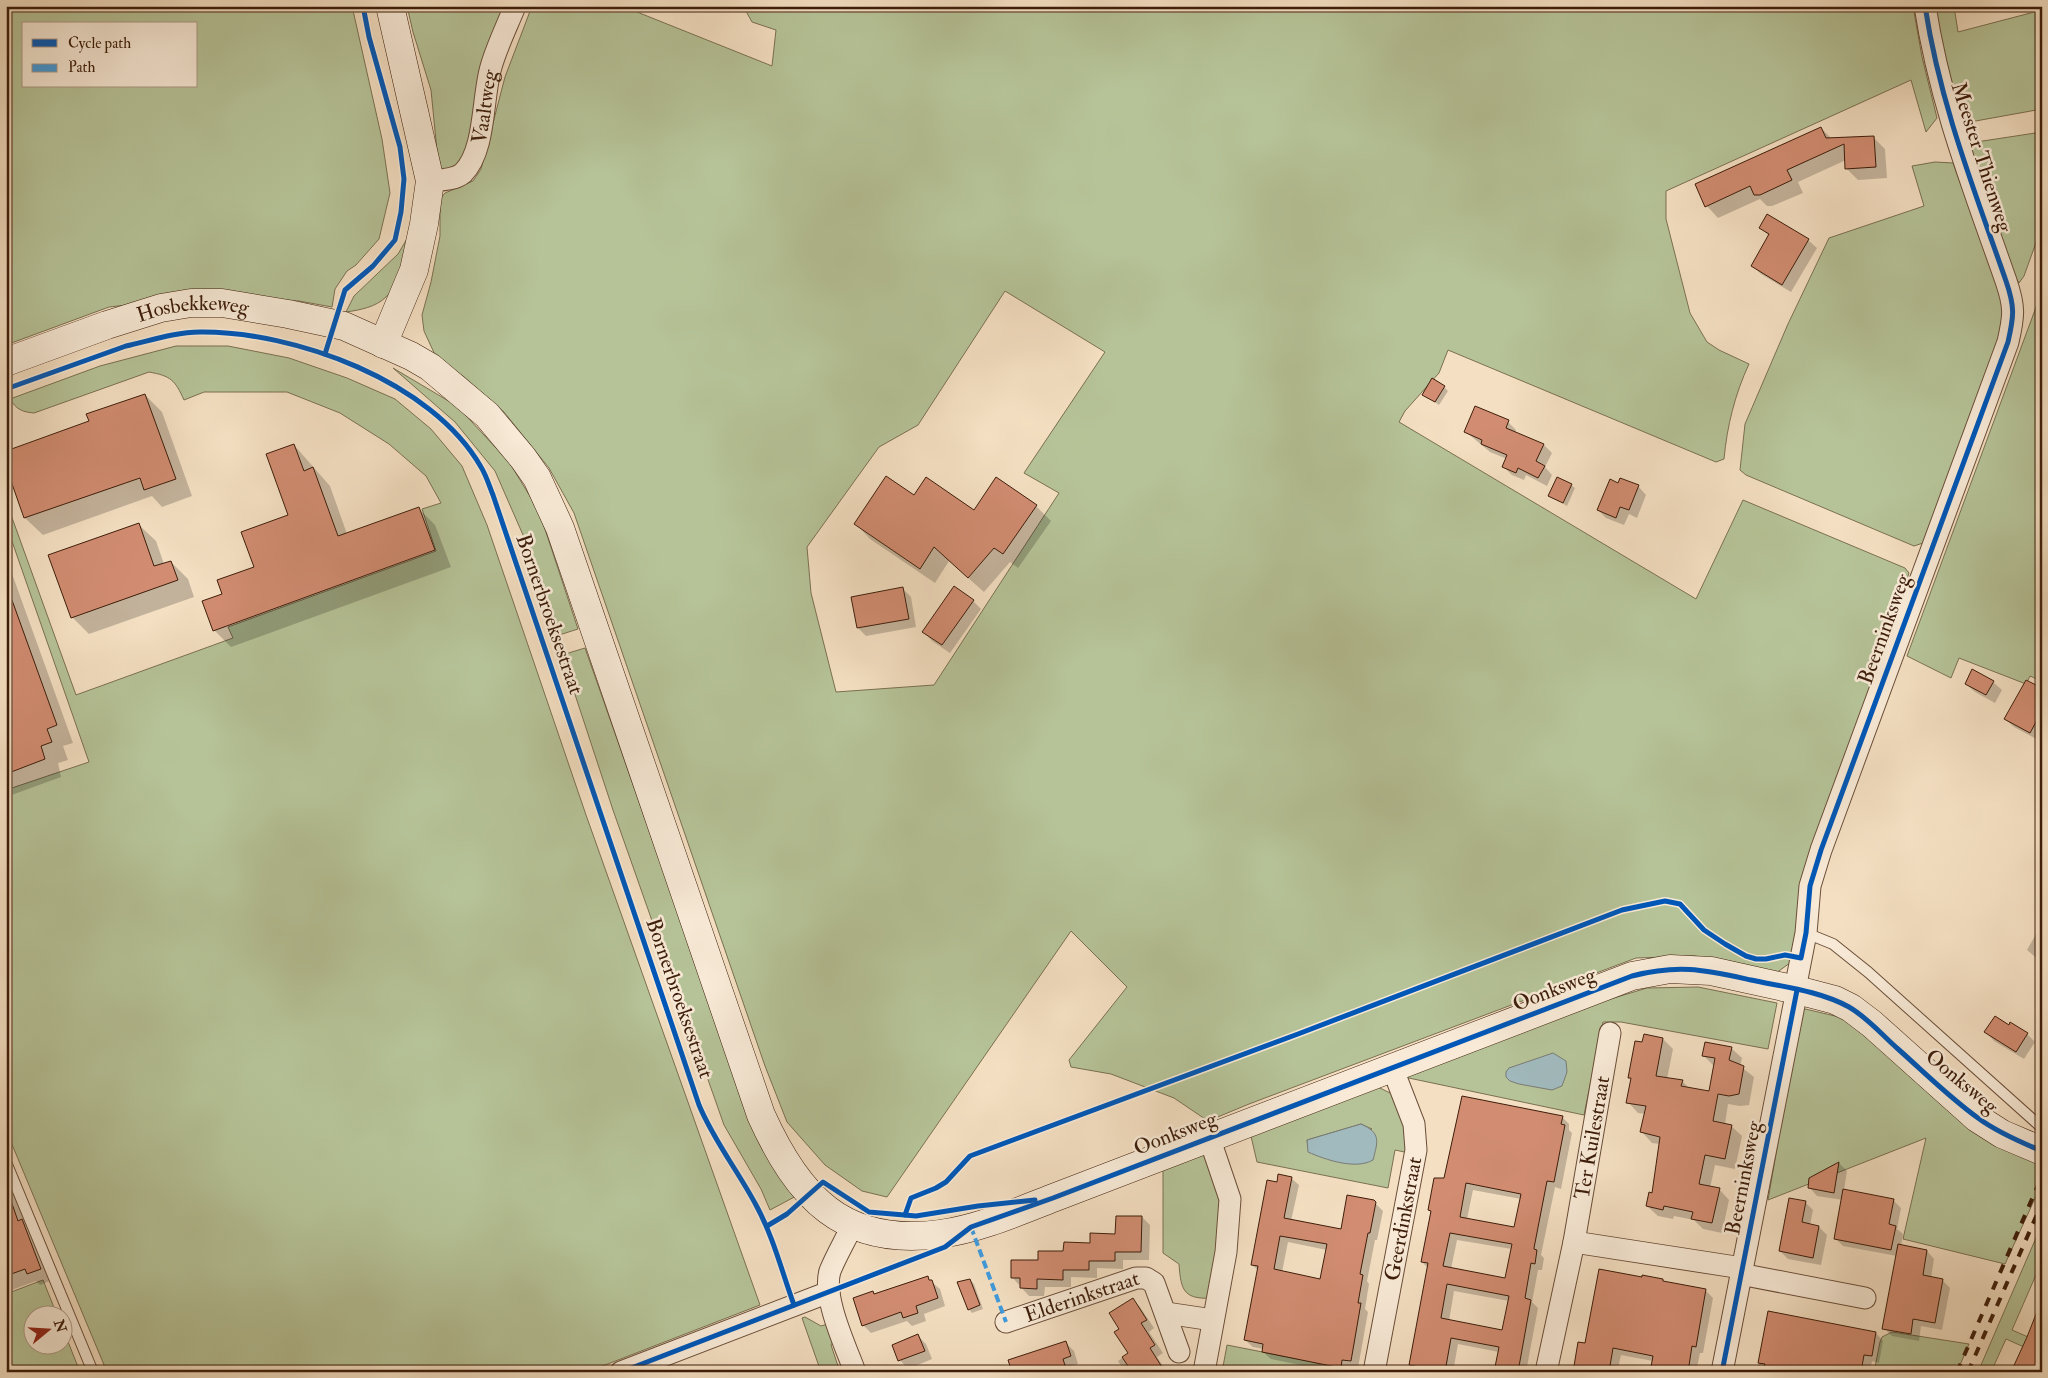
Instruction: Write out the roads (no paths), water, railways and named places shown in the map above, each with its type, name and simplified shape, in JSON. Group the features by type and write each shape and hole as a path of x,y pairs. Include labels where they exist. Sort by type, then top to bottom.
{"main road":[{"path":"383,344 414,270 424,224 430,181 390,6"},
{"name":"Hosbekkeweg","path":"6,362 107,325 161,308 191,303 222,302 319,320 344,326 383,344"},
{"name":"Bornerbroeksestraat","path":"383,344 411,356 430,367 463,394 505,435 537,478 560,528 761,1114 789,1170 809,1194 830,1212 852,1226"},
{"name":"Oonksweg","path":"852,1226 883,1235 905,1237 941,1234 971,1227 1052,1198 1632,976 1670,969 1711,971 1824,996 1851,1008 1872,1024 1978,1118 2002,1134 2041,1139"}],"street":[{"name":"Vaaltweg","path":"430,181 447,179 462,174 475,151 491,68 515,6"},
{"name":"Meester Thienweg","path":"1925,6 1941,87 1953,132 2011,296 2014,315"},
{"name":"Beerninksweg","path":"1722,1372 1797,990 1797,979 1806,933 1810,886 1821,850 2008,342 2014,315"},
{"name":"Ter Kuilestraat","path":"1546,1372 1574,1242 1610,1033"},
{"name":"Geerdinkstraat","path":"1374,1372 1416,1150 1414,1124 1392,1067"},
{"path":"1204,1372 1226,1252 1230,1199 1209,1137"},
{"path":"852,1226 830,1272 830,1292 833,1309 855,1372"},
{"path":"1574,1242 1741,1271 1864,1298"},
{"name":"Elderinkstraat","path":"1006,1322 1136,1278 1146,1278 1154,1283 1179,1352"},
{"path":"621,1372 830,1292"},
{"name":"Elderinkstraat","path":"1166,1313 1213,1320"}],"lane":[{"name":"Oonksweg","path":"1806,933 1833,944 1868,972 2041,1139"},
{"path":"6,1162 93,1372"}],"water":[{"path":"1553,1053 1566,1061 1567,1072 1562,1086 1552,1090 1519,1084 1510,1081 1506,1077 1506,1072 1509,1068"},
{"path":"1361,1124 1375,1134 1377,1143 1373,1160 1358,1164 1341,1163 1308,1152 1307,1140"}],"railway":[{"path":"1957,1372 2042,1176"},
{"path":"1968,1372 2042,1203"}]}
